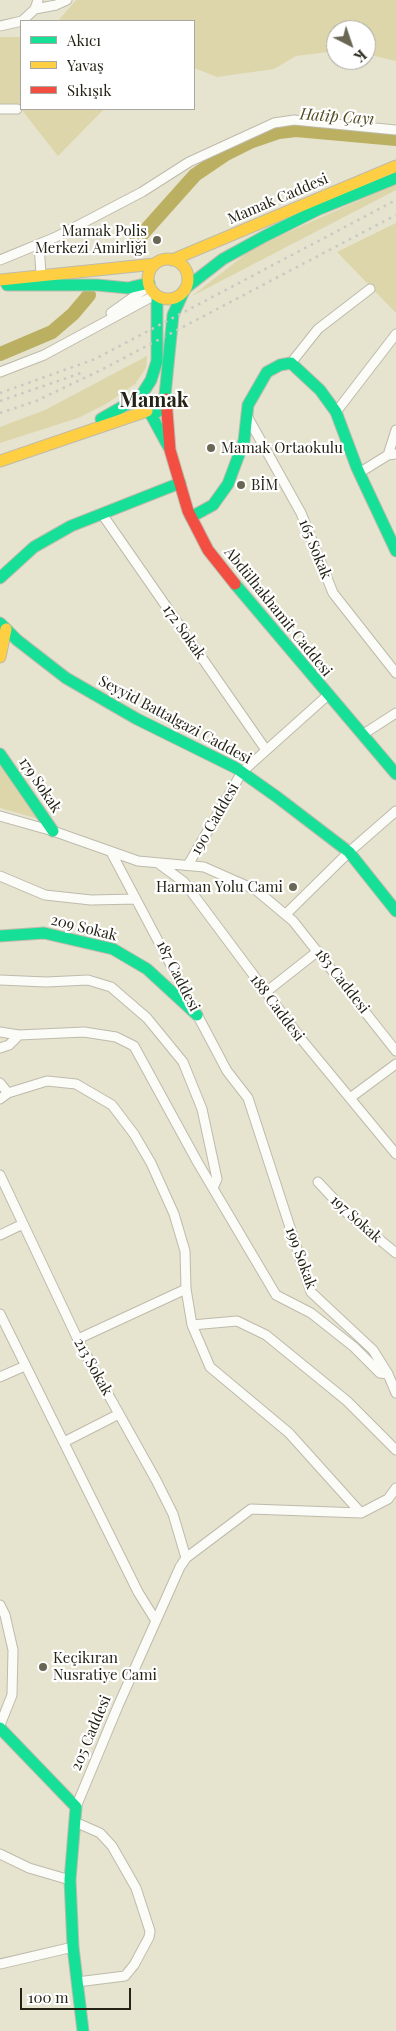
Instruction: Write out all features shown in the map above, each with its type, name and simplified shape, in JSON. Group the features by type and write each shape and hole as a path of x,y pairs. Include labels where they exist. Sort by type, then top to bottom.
{"main road":[{"name":"Mamak Caddesi","path":"172,260 396,166"},
{"name":"Mamak Caddesi","path":"170,450 165,397 173,314 185,289 223,259 265,236 317,210 396,178"},
{"path":"0,284 97,285 153,290 173,299 185,289 186,269 172,260 160,261 149,274 153,290 157,361 151,380 142,394 143,407 148,411 170,450"},
{"path":"0,280 41,274 156,264"},
{"path":"191,517 213,505 228,484 244,441 248,405 268,372 280,365 291,364 320,390 344,426 359,473 395,548"},
{"path":"0,453 81,428 116,412 155,387 165,397 161,410 148,411 0,461"},
{"name":"Abdülhakhamit Caddesi","path":"170,450 191,517 208,550 396,774"},
{"path":"0,578 34,547 71,526 180,483"},
{"path":"0,657 3,626"},
{"name":"Seyyid Battalgazi Caddesi","path":"3,626 66,678 137,719 242,772 349,852 396,911"},
{"name":"179 Sokak","path":"0,754 53,832"},
{"name":"209 Sokak","path":"0,936 44,933 113,949 147,969 198,1015"},
{"path":"0,1727 76,1807"},
{"name":"205 Caddesi","path":"76,1807 70,1880 73,1947 83,2031"}],"street":[{"path":"23,20 37,5 56,6 67,0"},
{"path":"0,26 20,21"},
{"path":"0,109 17,109"},
{"path":"0,260 39,244 142,192 189,162 274,123 294,120 396,130"},
{"path":"39,244 41,274"},
{"path":"291,364 318,330 370,289"},
{"path":"0,372 44,355 153,290"},
{"path":"336,412 396,334"},
{"name":"165 Sokak","path":"247,416 301,513 332,593 396,673"},
{"path":"359,473 392,455 396,430"},
{"name":"172 Sokak","path":"102,514 266,750"},
{"name":"190 Caddesi","path":"188,865 242,772 328,695"},
{"path":"362,735 396,713"},
{"path":"286,914 349,852 396,812"},
{"path":"0,816 53,832"},
{"name":"179 Sokak","path":"53,832 138,861 188,865"},
{"name":"187 Caddesi","path":"112,852 227,1071 248,1098"},
{"name":"188 Caddesi","path":"158,863 184,882 266,992 396,1154"},
{"name":"183 Caddesi","path":"188,865 204,867 256,890 286,914 318,951 396,1051"},
{"path":"0,876 45,895 91,900 136,899"},
{"path":"266,992 318,951"},
{"path":"0,980 46,982 88,980 111,988 147,1018 183,1062 202,1109 217,1179 213,1188"},
{"path":"0,1032 19,1035 84,1032 116,1037 134,1046 213,1188 276,1295 311,1313 354,1347 380,1373 388,1374"},
{"path":"0,1048 9,1045 19,1035"},
{"path":"350,1098 396,1064"},
{"path":"0,1099 8,1093 47,1081 76,1084 112,1105 134,1134 147,1156 174,1214 185,1251 186,1289 192,1325 210,1366 289,1433 361,1513 388,1499 396,1488"},
{"path":"0,1083 8,1093"},
{"name":"199 Sokak","path":"248,1098 311,1292 373,1350 388,1374 396,1393"},
{"name":"213 Sokak","path":"0,1175 78,1339 172,1514 186,1558"},
{"name":"197 Sokak","path":"318,1182 348,1214 396,1253"},
{"path":"0,1235 23,1224"},
{"path":"78,1339 186,1289"},
{"path":"0,1314 24,1366 138,1592 156,1621"},
{"path":"192,1325 237,1321 266,1335 347,1401 396,1450"},
{"path":"0,1377 24,1366"},
{"path":"64,1442 119,1414"},
{"name":"205 Caddesi","path":"76,1807 156,1621 180,1567 186,1558 251,1509 361,1513"},
{"path":"0,1605 5,1615 14,1650 12,1696 0,1727"},
{"path":"75,1822 100,1833 112,1846 136,1888 150,1931 149,1937 134,1965 125,1976 77,1982"},
{"path":"0,1854 36,1870 70,1880"},
{"path":"0,1964 73,1947"}],"shaded area":[{"path":"76,0 396,0 396,61 376,56 376,20 326,20 326,52 296,56 274,69 217,77 195,68 195,20 59,20"},
{"path":"0,37 20,37 20,107 18,104 0,105"},
{"path":"22,110 103,110 58,156"},
{"path":"396,184 396,190 192,296 247,253 279,236"},
{"path":"396,223 396,313 337,252"},
{"path":"147,356 146,368 135,384 106,404 78,418 0,443 0,427 45,410"},
{"path":"0,763 39,819 0,808"}],"waterway":[{"name":"Hatip Çayı","path":"136,241 195,175 226,154 250,142 279,132 296,130 396,139"},
{"name":"Hatip Çayı","path":"0,354 52,332 73,314 89,295"}],"railway":[{"path":"0,393 95,359 396,200"},
{"path":"0,413 36,401 101,370 396,215"},
{"path":"0,401 81,373"}],"traffic: fast":[{"path":"187,287 223,259 265,236 317,210 396,178"},
{"path":"7,285 97,285 128,288 149,283"},
{"path":"165,395 173,315 183,293"},
{"path":"157,296 157,361 151,380 141,396 141,403 149,411 157,412 164,407 166,399"},
{"path":"191,517 213,505 228,484 244,441 248,405 267,372 280,365 291,363 320,390 336,412 357,468 396,551"},
{"path":"101,419 141,396"},
{"path":"149,411 168,446"},
{"path":"0,578 34,547 71,526 180,483"},
{"path":"235,584 396,774"},
{"path":"0,623 17,640 66,678 137,719 236,768 277,797 349,852 396,911"},
{"path":"0,754 53,831"},
{"path":"0,936 44,933 113,949 147,969 197,1015"},
{"path":"0,1728 76,1807 70,1880 73,1947 83,2031"}],"traffic: slow":[{"path":"172,260 396,166"},
{"path":"164,259 172,259 179,262 185,268 188,279 185,290 179,296 172,299 164,299 157,296 151,290 148,283 148,275 151,268 157,262 164,259"},
{"path":"0,280 155,264"},
{"path":"0,461 147,411"},
{"path":"0,657 6,629"}],"traffic: jam":[{"path":"166,399 170,450"},
{"path":"170,450 188,511 208,550 235,584"}],"place":[{"name":"Mamak Polis Merkezi Amirliği","path":"157,240"},
{"name":"Mamak Ortaokulu","path":"211,448"},
{"name":"BİM","path":"241,485"},
{"name":"Harman Yolu Cami","path":"293,887"},
{"name":"Keçikıran Nusratiye Cami","path":"43,1667"}],"district":[{"name":"Mamak","path":"154,401"}]}
